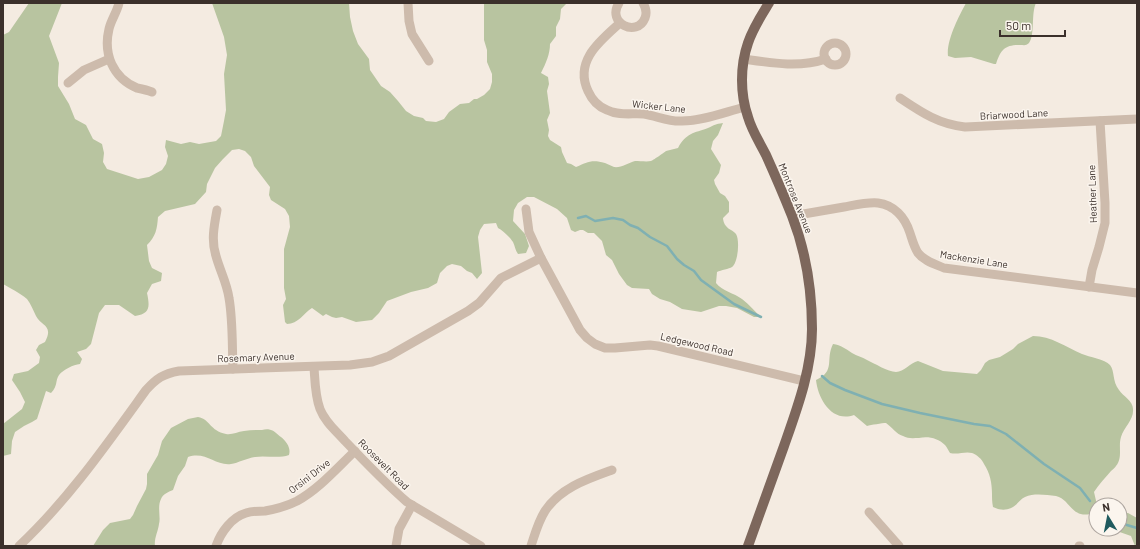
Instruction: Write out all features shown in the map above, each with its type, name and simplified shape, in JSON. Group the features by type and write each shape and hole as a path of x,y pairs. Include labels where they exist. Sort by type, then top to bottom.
{"main road":[{"name":"Montrose Avenue","path":"748,546 797,409 811,342 812,316 805,262 800,239 779,185 750,124 742,96 744,58 746,49 751,34 769,3"}],"street":[{"path":"119,3 109,29 109,59 114,68 125,80 138,88 152,92"},
{"path":"408,3 412,34 429,61"},
{"path":"619,3 616,16 620,23 625,27 630,28 642,23 645,17 646,11 642,3"},
{"name":"Wicker Lane","path":"620,23 594,48 585,67 584,74 587,88 593,98 602,107 613,112 645,114 682,121 704,118 745,106"},
{"path":"744,58 785,64 815,62 826,59"},
{"path":"68,83 84,70 109,59"},
{"name":"Briarwood Lane","path":"900,98 930,118 956,126 974,127 1137,119"},
{"name":"Heather Lane","path":"1089,287 1092,270 1105,223 1100,122"},
{"name":"Mackenzie Lane","path":"792,216 864,203 881,204 902,215 908,226 914,246 927,261 935,265 944,268 1137,293"},
{"name":"Ledgewood Road","path":"526,208 529,229 541,258 580,330 595,344 605,348 650,345 658,346 804,381"},
{"path":"217,210 213,244 230,302 233,369"},
{"name":"Rosemary Avenue","path":"19,546 40,526 65,497 87,470 146,390 156,379 179,371 314,367 364,364 375,361 396,353 475,306 498,281 506,275 541,258"},
{"name":"Roosevelt Road","path":"314,367 318,401 326,421 399,495 412,505 481,546"},
{"name":"Orsini Drive","path":"216,546 230,523 237,517 246,513 280,508 296,502 320,484 355,451"},
{"path":"531,546 541,519 554,500 566,490 582,481 612,470"},
{"path":"396,546 399,529 412,505"},
{"path":"869,512 899,546"}],"green space":[{"path":"29,3 62,3 49,36 59,63 58,86 69,104 75,119 86,125 93,139 102,144 104,153 103,162 107,169 138,179 149,177 162,170 166,164 168,156 165,147 166,140 181,144 190,142 199,144 216,141 221,136 226,110 224,74 227,55 224,37 212,3 349,3 353,31 358,44 369,59 370,70 381,86 390,92 406,111 414,116 423,118 426,121 436,122 444,119 449,112 460,104 469,103 474,99 477,99 490,89 492,74 487,62 487,50 484,40 484,3 567,3 561,9 560,19 556,27 556,36 550,44 547,58 541,73 548,77 549,84 547,91 550,113 547,120 549,130 548,136 550,140 561,147 567,163 576,167 593,161 606,163 617,167 635,161 651,161 666,151 678,148 687,136 723,123 718,135 713,141 711,149 721,165 719,173 714,180 720,193 725,196 729,202 729,212 723,220 727,227 736,234 738,246 734,265 731,268 717,272 716,283 721,288 742,299 761,317 754,317 737,308 726,306 719,306 701,312 682,309 670,302 660,299 652,294 649,289 632,288 627,285 619,274 612,260 606,255 602,241 594,233 588,233 583,230 575,232 571,230 567,218 557,209 534,197 527,197 518,203 514,210 513,221 525,234 529,246 526,253 518,254 512,240 498,228 496,223 484,224 478,237 482,273 477,279 472,273 461,266 452,264 447,266 440,273 437,283 428,288 411,292 387,301 372,320 356,322 342,317 332,317 326,314 323,316 312,308 298,320 291,324 287,324 285,322 283,305 286,299 284,288 284,249 290,227 289,216 285,209 271,200 269,195 270,187 254,166 251,157 245,151 239,149 232,150 215,168 207,184 206,192 195,204 165,211 158,217 156,232 147,245 149,261 152,268 162,273 161,281 152,284 147,293 148,309 146,312 135,316 119,305 105,305 99,313 91,344 86,349 77,352 82,359 80,364 74,365 59,375 56,386 51,393 46,391 37,419 15,432 12,441 11,454 3,456 3,424 22,409 25,402 12,380 14,374 28,371 39,363 40,357 36,350 39,345 45,342 48,332 46,326 36,316 27,299 3,284 3,35 9,32"},
{"path":"966,3 1036,3 1032,35 1029,43 1027,45 1007,47 1002,51 996,64 971,57 955,58 948,56 951,36"},
{"path":"1033,336 1040,336 1058,342 1082,354 1108,363 1112,367 1114,380 1117,387 1133,406 1132,417 1122,433 1118,463 1094,492 1095,497 1088,497 1088,514 1075,511 1061,498 1044,495 1032,495 1025,497 1015,506 1005,510 993,507 992,486 989,475 983,462 977,456 972,453 950,453 946,446 933,438 905,437 898,434 886,423 867,426 854,415 846,417 839,416 828,408 823,402 817,387 816,380 822,377 828,369 833,344 841,346 854,354 893,372 902,371 918,361 943,371 977,374 989,360 1000,357 1018,344"},
{"path":"198,417 205,420 213,428 226,434 241,431 269,429 275,432 287,443 289,455 281,457 255,457 231,464 220,463 200,456 188,457 185,466 178,476 173,490 164,494 160,502 155,546 93,546 103,530 110,523 130,519 133,515 146,489 147,474 158,455 162,441 171,428 188,419"},
{"path":"1128,513 1137,518 1137,546 1135,546 1131,536 1128,535"}],"waterway":[{"path":"578,218 586,216 595,221 613,218 623,220 638,228 650,237 667,246 677,259 694,271 701,280 734,304 761,317"},
{"path":"822,376 830,383 882,404 920,413 990,426 1006,434 1044,464 1080,488 1088,498"},
{"path":"1128,525 1137,528"}]}
